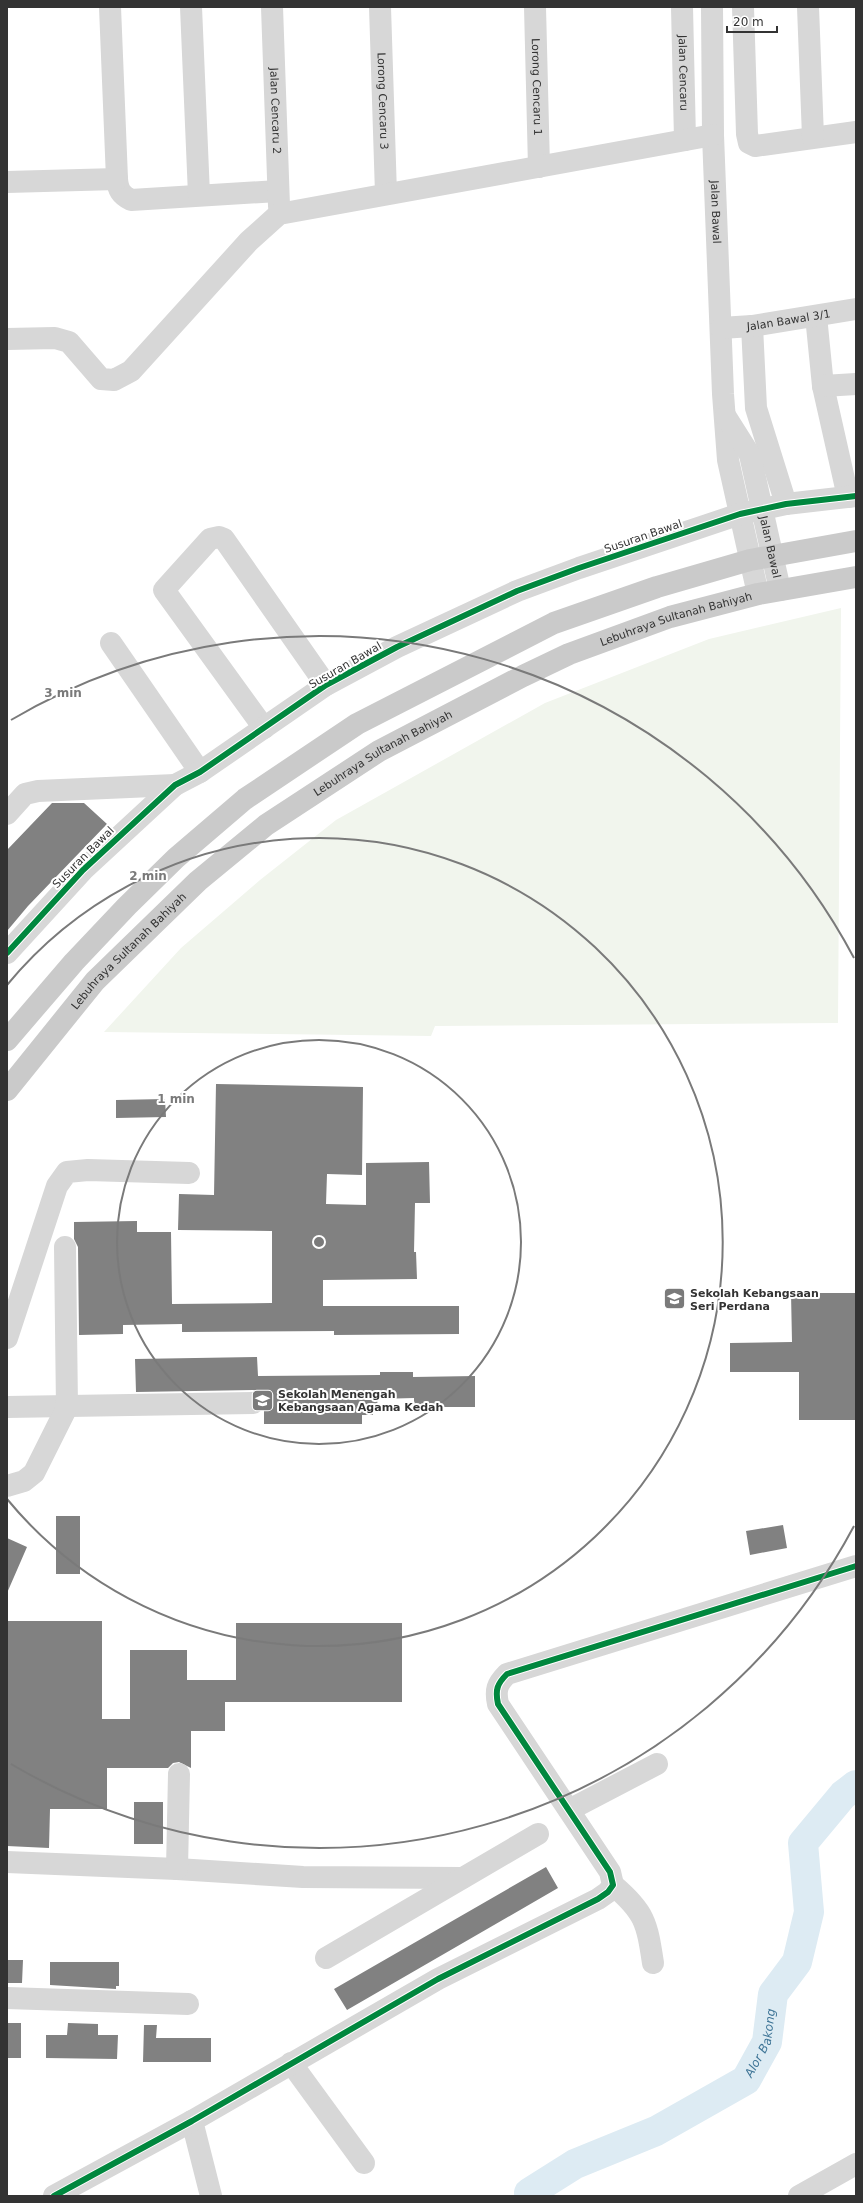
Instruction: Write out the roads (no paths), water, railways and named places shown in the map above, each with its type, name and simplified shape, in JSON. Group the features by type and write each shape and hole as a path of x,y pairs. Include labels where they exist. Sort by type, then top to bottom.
{"main road":[{"path":"7,1040 74,962 127,906 176,858 245,799 357,724 554,623 657,587 750,560 856,541"},
{"name":"Lebuhraya Sultanah Bahiyah","path":"7,1090 96,981 198,881 266,825 379,751 426,725 569,654 670,617 758,594 856,577"}],"street":[{"path":"110,7 117,179 118,188 122,195 131,200 278,191"},
{"path":"191,7 199,195"},
{"name":"Jalan Cencaru 2","path":"272,7 279,214"},
{"name":"Lorong Cencaru 3","path":"380,7 386,194"},
{"name":"Lorong Cencaru 1","path":"535,7 539,167"},
{"name":"Jalan Cencaru","path":"682,7 685,140"},
{"name":"Jalan Bawal","path":"712,7 713,134 720,328 728,460 758,594"},
{"path":"743,7 749,143 755,146 856,132"},
{"path":"808,7 813,137"},
{"path":"7,339 55,338 69,342 101,379 114,380 131,371 248,241 279,214 713,134"},
{"path":"7,182 117,179"},
{"name":"Jalan Bawal 3/1","path":"720,328 752,326 856,309"},
{"path":"816,316 823,386 852,496"},
{"path":"752,326 756,408 786,504"},
{"path":"823,386 856,384"},
{"name":"Jalan Bawal","path":"726,416 750,455 780,590"},
{"name":"Susuran Bawal","path":"7,953 83,870 175,785 200,772 326,685 397,647 518,591 670,536 740,514 762,509 786,504 852,496"},
{"path":"264,728 164,590 210,539 219,537 224,539 326,685"},
{"path":"110,644 200,772"},
{"path":"10,807 25,794 38,791 175,785"},
{"path":"7,1338 57,1186 67,1172 88,1170 189,1173"},
{"path":"7,1486 24,1481 34,1473 67,1407 65,1247"},
{"path":"7,1407 253,1403"},
{"path":"654,1963 648,1927 632,1901 613,1885 610,1872 498,1704 495,1694 498,1682 507,1674 856,1566"},
{"path":"569,1810 657,1764"},
{"path":"177,1869 179,1774"},
{"path":"326,1958 538,1834"},
{"path":"7,1862 177,1869 303,1878 462,1878"},
{"path":"54,2196 192,2121 438,1979 598,1899 608,1892 613,1885"},
{"path":"7,1998 188,2004"},
{"path":"291,2063 364,2163"},
{"path":"192,2121 211,2196"},
{"path":"799,2196 856,2164"}],"waterway":[{"name":"Alor Bakong","path":"530,2196 529,2193 575,2164 656,2131 746,2080 767,2042 773,1994 797,1962 809,1912 803,1843 843,1795 856,1785"}],"place":[{"name":"Sekolah Kebangsaan Seri Perdana","path":"675,1299"},
{"name":"Sekolah Menengah Kebangsaan Agama Kedah","path":"262,1400"}]}
